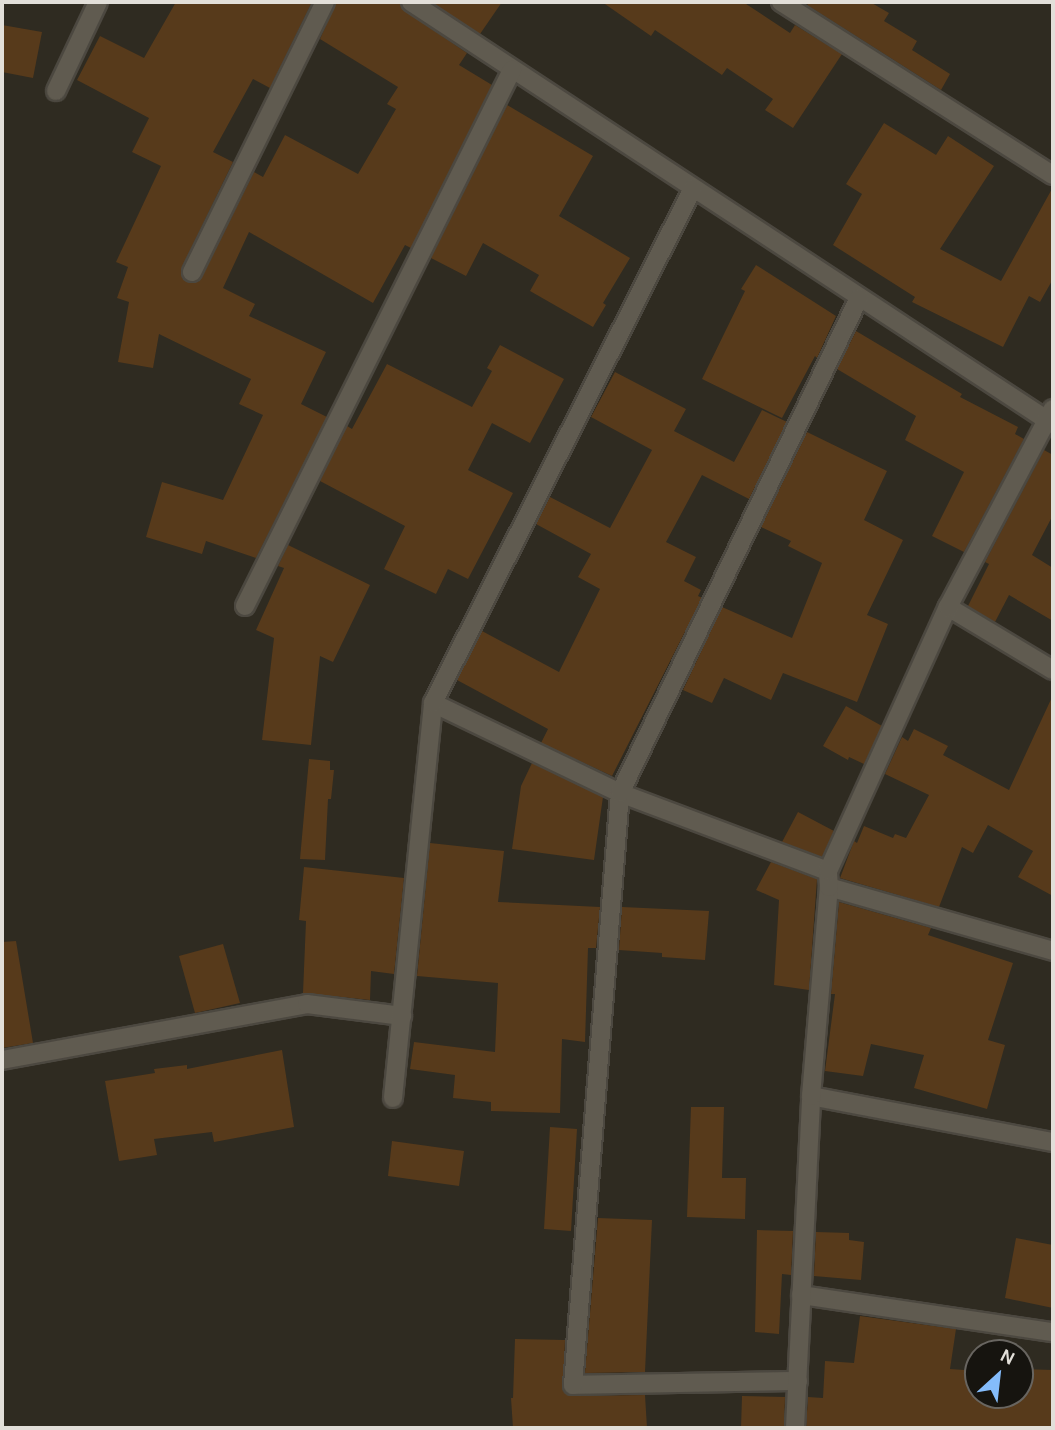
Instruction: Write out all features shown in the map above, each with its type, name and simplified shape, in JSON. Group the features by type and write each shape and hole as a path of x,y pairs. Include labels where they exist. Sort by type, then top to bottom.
{"street":[{"path":"56,91 98,2"},
{"path":"192,272 326,2"},
{"path":"411,2 859,298 1051,418 948,607 829,879 811,1096 795,1428"},
{"path":"786,3 1053,175"},
{"path":"245,606 512,70"},
{"path":"393,1098 433,703 692,188"},
{"path":"798,1381 573,1385 620,793 859,298"},
{"path":"948,607 1053,670"},
{"path":"433,703 620,793 829,879 1053,951"},
{"path":"2,1060 307,1004 402,1016"},
{"path":"811,1096 1053,1142"},
{"path":"802,1295 1053,1332"}],"building":[{"path":"176,2 312,2 270,88 253,79 213,152 233,162 182,267 182,278 188,282 198,282 202,277 254,172 263,177 285,135 358,174 396,109 387,104 398,87 320,39 336,2 400,2 405,11 467,53 459,65 492,85 411,248 405,245 373,303 249,232 223,288 255,304 249,316 326,352 301,404 327,417 256,558 206,541 202,554 146,537 162,482 223,500 263,415 239,404 251,379 159,334 153,368 118,362 129,302 117,298 128,267 116,262 161,166 132,152 149,118 77,80 100,36 144,58"},
{"path":"431,2 502,2 480,34"},
{"path":"602,2 743,2 790,33 795,25 842,54 793,128 765,110 773,99 727,68 722,75 655,30 651,36"},
{"path":"810,2 870,2 889,13 884,21 917,41 912,50 950,74 941,90 807,5"},
{"path":"2,25 42,32 33,78 2,72"},
{"path":"507,105 593,156 559,216 630,258 603,303 606,305 593,327 530,291 539,275 483,243 466,276 431,258"},
{"path":"884,123 936,155 948,136 994,166 940,249 1001,281 1053,187 1053,279 1040,302 1029,296 1003,347 912,302 915,297 833,245 862,194 846,184"},
{"path":"756,265 836,316 817,358 815,356 782,418 702,379 745,291 741,289"},
{"path":"856,331 962,394 960,397 1018,427 1015,434 1024,439 964,552 932,536 964,472 905,440 916,416 837,369"},
{"path":"500,345 564,379 530,443 492,423 468,470 513,493 468,579 448,569 436,594 384,569 405,526 320,481 347,426 352,429 387,364 472,407 492,371 487,368"},
{"path":"615,372 686,409 674,431 734,462 762,410 787,422 749,499 702,475 666,542 696,557 684,581 701,590 698,596 702,598 612,776 541,743 548,729 457,680 482,631 559,672 600,589 578,577 591,554 536,524 550,497 610,528 652,450 591,417"},
{"path":"807,432 887,471 864,520 903,540 867,615 888,624 857,702 783,673 771,700 724,678 712,703 683,690 722,607 792,638 822,563 788,546 791,541 761,527"},
{"path":"1044,450 1053,455 1053,515 1032,555 1053,568 1053,621 1009,595 995,622 968,606 989,564 985,562"},
{"path":"288,545 370,585 333,662 320,656 311,745 262,740 274,638 256,630 284,568 278,566"},
{"path":"1053,695 1053,896 1018,877 1033,851 988,825 973,853 962,847 939,907 840,878 854,841 857,843 864,826 893,838 895,834 906,838 929,795 885,774 902,737 908,741 914,729 948,746 943,755 1009,790"},
{"path":"846,706 882,726 864,764 849,757 848,760 823,746"},
{"path":"309,759 330,761 330,770 334,770 331,799 328,799 325,860 300,859"},
{"path":"532,763 603,797 594,860 512,849 521,786"},
{"path":"798,812 834,831 822,857 782,842"},
{"path":"430,843 504,851 498,902 600,907 596,948 588,948 585,1042 562,1039 560,1113 491,1111 491,1102 453,1098 455,1075 410,1069 414,1042 495,1052 498,983 417,976"},
{"path":"771,862 817,879 809,990 774,985 779,900 756,890"},
{"path":"304,867 404,878 394,974 371,971 370,1000 303,993 306,921 299,920"},
{"path":"839,902 931,928 928,935 1013,963 988,1040 1005,1045 987,1109 914,1088 924,1055 871,1044 863,1076 825,1071 835,994 831,994"},
{"path":"622,907 709,911 705,960 619,950"},
{"path":"16,941 33,1043 2,1048 2,942"},
{"path":"223,944 240,1003 195,1013 179,956"},
{"path":"282,1050 294,1127 214,1142 212,1132 154,1139 157,1155 119,1161 105,1081 155,1073 154,1069 187,1065 187,1069"},
{"path":"691,1107 724,1107 722,1178 746,1178 745,1219 687,1217"},
{"path":"550,1127 577,1129 571,1231 544,1229"},
{"path":"392,1141 464,1151 459,1186 388,1176"},
{"path":"598,1218 652,1220 645,1372 585,1373"},
{"path":"757,1230 793,1231 791,1275 782,1274 779,1334 755,1332"},
{"path":"816,1232 849,1233 849,1240 864,1242 861,1280 814,1276"},
{"path":"1016,1238 1053,1245 1053,1308 1005,1298"},
{"path":"860,1316 956,1329 950,1369 964,1370 964,1409 1034,1409 1034,1369 1053,1370 1053,1428 806,1428 808,1397 823,1398 825,1361 854,1363"},
{"path":"515,1339 565,1340 563,1391 573,1396 645,1395 647,1428 513,1428 511,1398"},
{"path":"742,1396 785,1397 784,1428 741,1428"}]}
